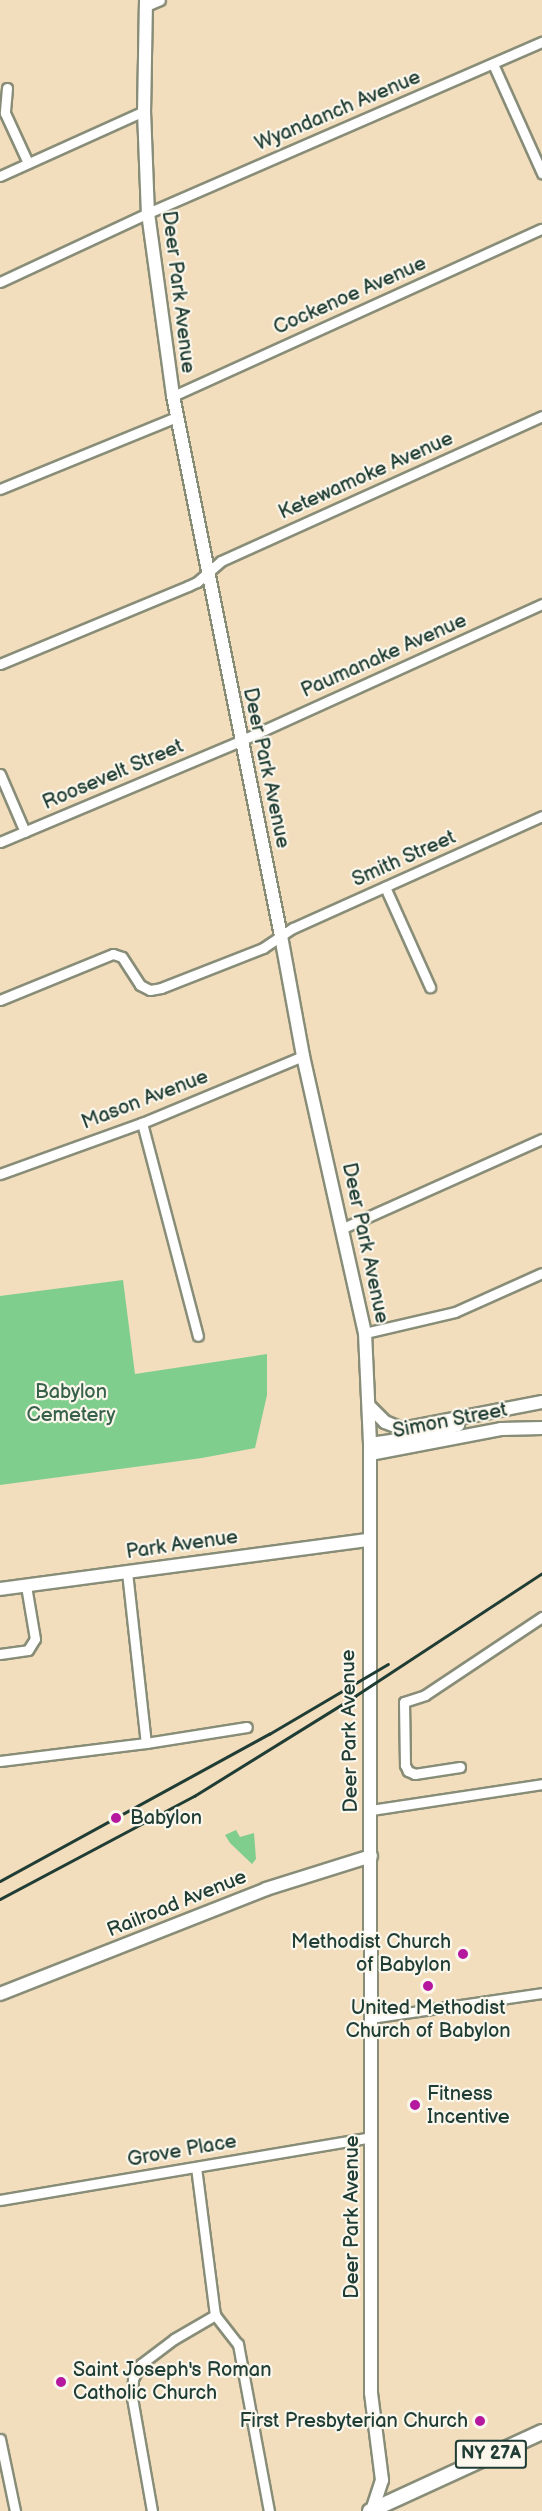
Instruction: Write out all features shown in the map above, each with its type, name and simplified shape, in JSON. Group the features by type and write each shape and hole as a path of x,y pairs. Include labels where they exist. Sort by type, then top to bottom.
{"main road":[{"name":"Deer Park Avenue","path":"146,3 144,111 148,213 176,417 281,936 303,1056 365,1333 370,1449 371,2393 382,2480 371,2511"},
{"name":"Simon Street","path":"369,1406 385,1422 402,1429 542,1402"},
{"name":"Simon Street","path":"370,1449 455,1426 481,1415"},
{"name":"Simon Street","path":"370,1449 501,1429 540,1428"},
{"name":"Park Avenue","path":"0,1589 369,1540"},
{"name":"Railroad Avenue","path":"0,1994 266,1889 371,1856"},
{"name":"NY 27A","path":"371,2511 542,2432"}],"street":[{"path":"146,3 160,0"},
{"name":"Wyandanch Avenue","path":"0,282 148,213 542,42"},
{"path":"493,64 542,173"},
{"path":"7,88 5,113 28,163"},
{"path":"0,176 144,111"},
{"name":"Cockenoe Avenue","path":"173,396 542,229"},
{"name":"Ketewamoke Avenue","path":"0,664 197,582 221,561 542,416"},
{"path":"0,489 176,417"},
{"name":"Paumanake Avenue","path":"240,741 542,604"},
{"name":"Roosevelt Street","path":"0,842 240,741"},
{"path":"0,774 25,832"},
{"name":"Smith Street","path":"0,1000 113,954 122,957 140,986 150,990 161,988 263,948 281,936 542,816"},
{"path":"385,887 430,987"},
{"name":"Mason Avenue","path":"0,1174 142,1123 303,1056"},
{"path":"142,1123 198,1336"},
{"path":"343,1228 542,1139"},
{"path":"365,1333 455,1312 542,1272"},
{"path":"127,1572 146,1743"},
{"path":"0,1654 28,1650 35,1640 26,1586"},
{"path":"460,1767 415,1774 408,1771 405,1765 404,1702 425,1695 542,1617"},
{"path":"0,1761 146,1743 247,1727"},
{"path":"371,1810 542,1784"},
{"path":"371,2018 542,1993"},
{"name":"Grove Place","path":"0,2200 371,2137"},
{"path":"196,2167 214,2315 238,2344 269,2511"},
{"path":"152,2511 132,2398 133,2379 141,2364 174,2339 214,2315"},
{"path":"0,2439 15,2511"}],"green space":[{"name":"Babylon Cemetery","path":"123,1280 135,1374 267,1354 267,1395 255,1448 202,1458 0,1485 0,1296"},
{"path":"236,1830 240,1837 254,1833 256,1859 252,1864 225,1835"}],"railway":[{"path":"0,1899 194,1796 355,1696 542,1573"},
{"path":"0,1881 269,1734 388,1664"}],"place":[{"name":"Babylon","path":"116,1818"},
{"name":"Methodist Church of Babylon","path":"463,1954"},
{"name":"United Methodist Church of Babylon","path":"428,1986"},
{"name":"Fitness Incentive","path":"415,2105"},
{"name":"Saint Joseph's Roman Catholic Church","path":"61,2382"},
{"name":"First Presbyterian Church","path":"480,2421"}]}
